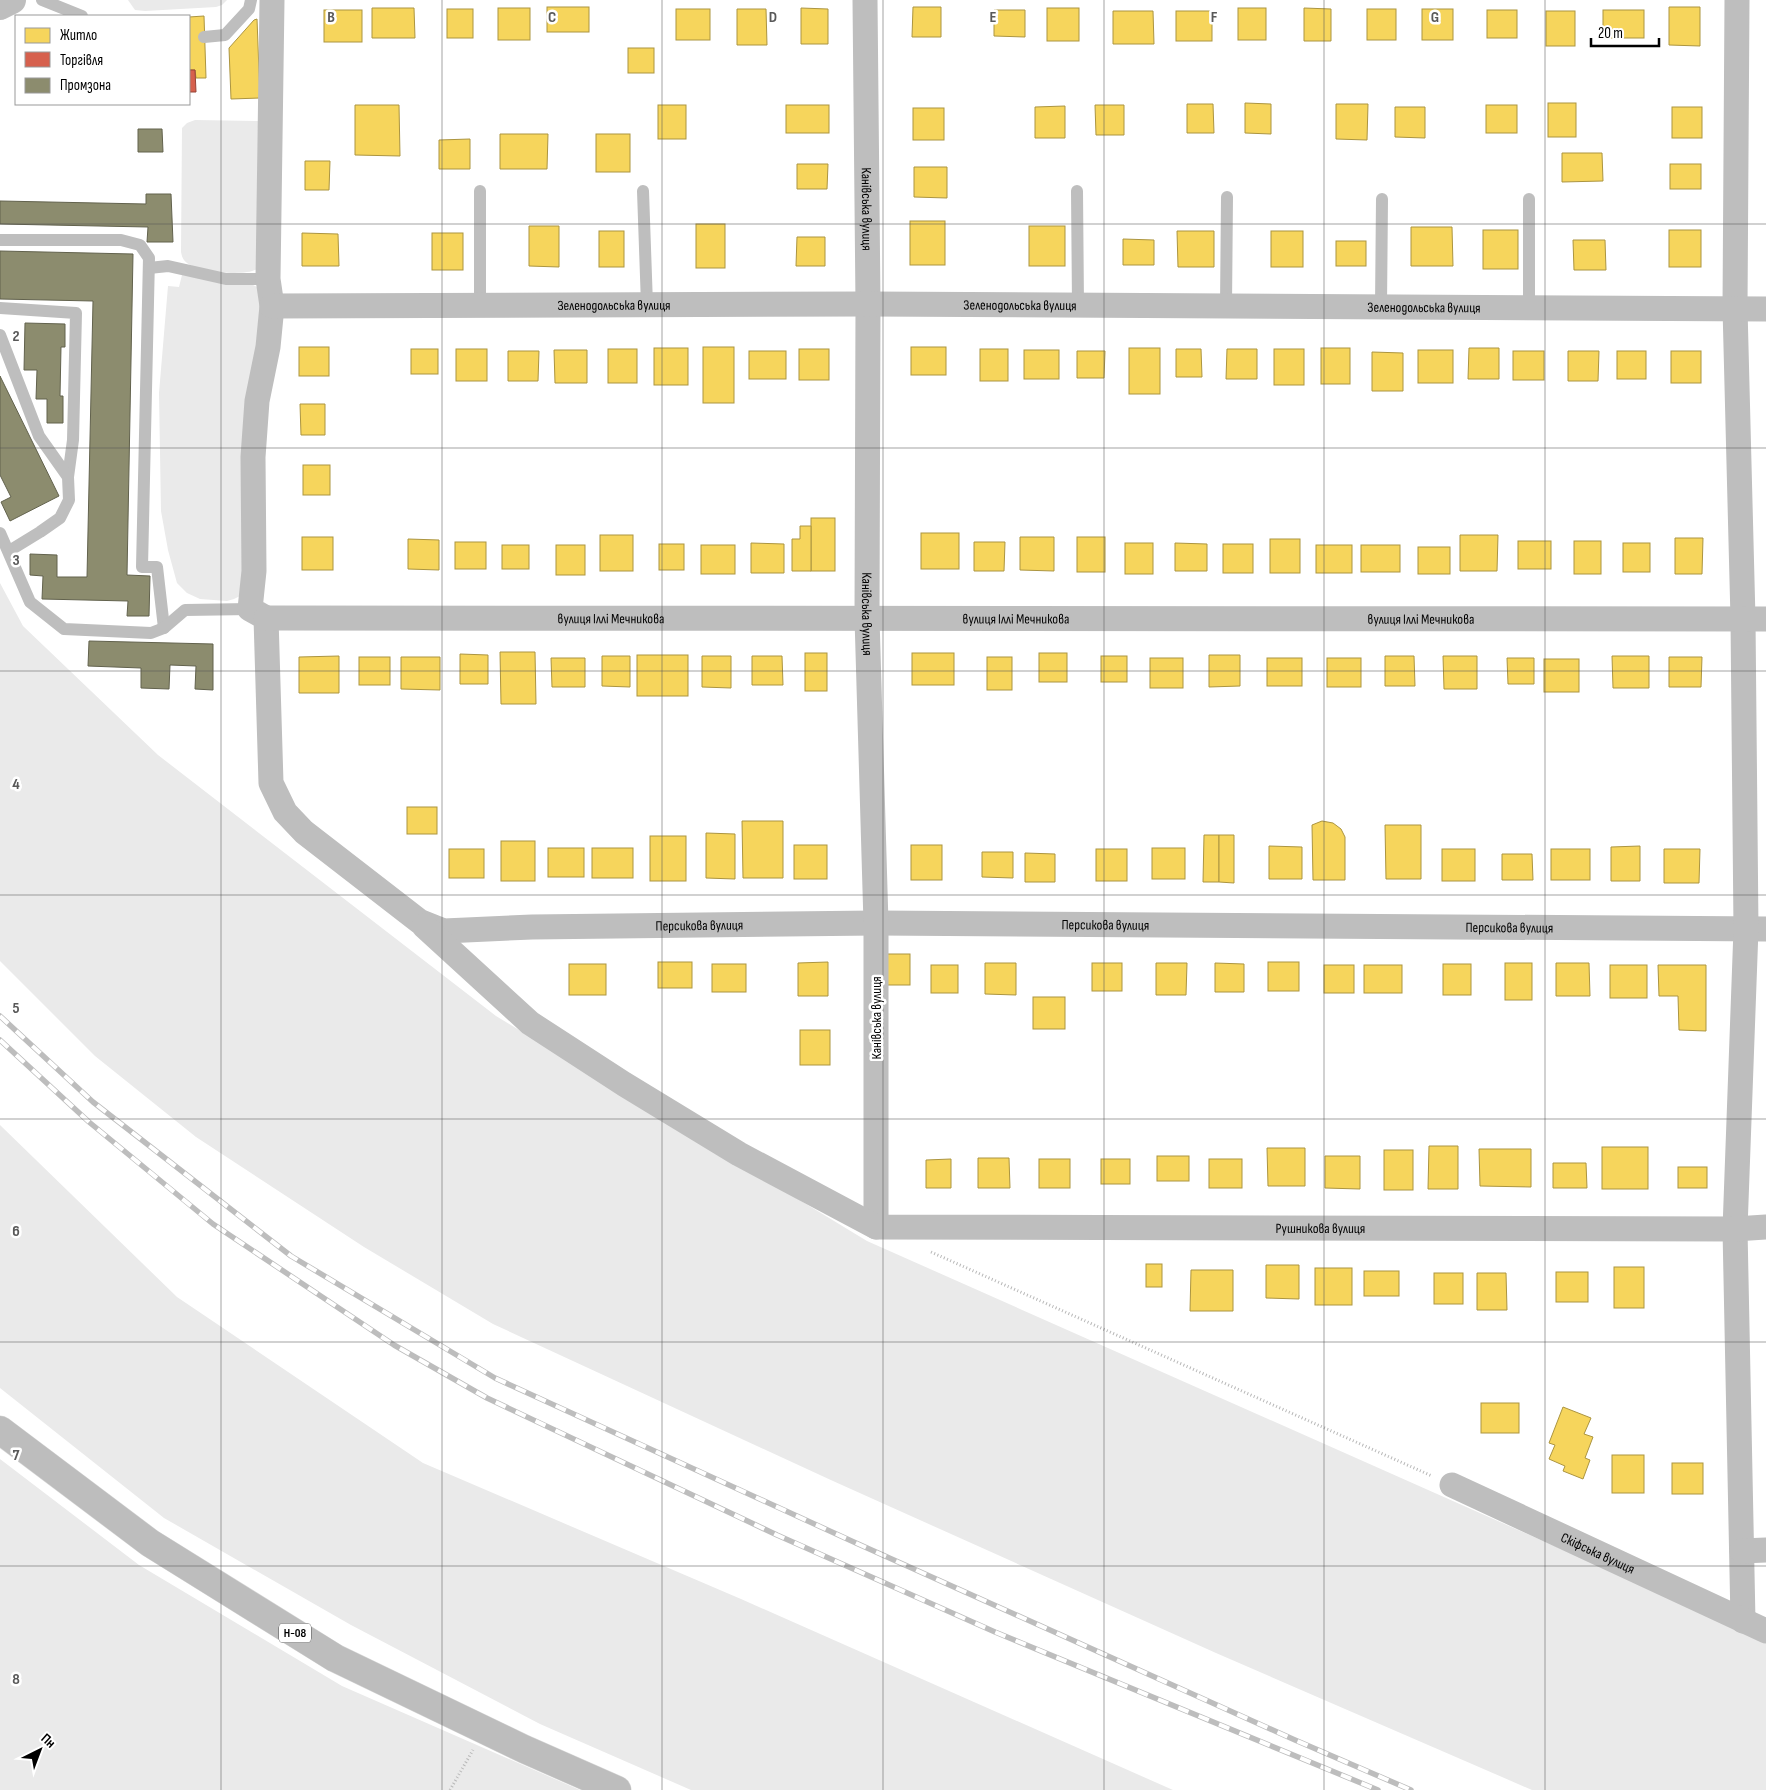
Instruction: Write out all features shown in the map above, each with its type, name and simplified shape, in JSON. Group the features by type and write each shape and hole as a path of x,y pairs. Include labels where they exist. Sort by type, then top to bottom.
{"main road":[{"name":"Н-08","path":"0,1430 150,1543 335,1658 484,1730 617,1790"}],"street":[{"path":"0,6 12,0"},
{"path":"272,0 268,279 272,306 268,347 257,402 252,457 254,571 271,783 284,812 304,832 419,921 530,1023 624,1084 739,1154 876,1227"},
{"name":"Канівська вулиця","path":"865,0 868,304 867,618 876,923 876,1227"},
{"path":"1737,0 1735,308 1754,619 1756,929 1735,1229 1754,1550 1743,1621"},
{"name":"Зеленодольська вулиця","path":"272,306 868,304 1766,309"},
{"name":"вулиця Іллі Мечникова","path":"258,614 867,618 1754,619"},
{"name":"Персикова вулиця","path":"419,921 444,931 532,927 876,923 1756,929"},
{"name":"Рушникова вулиця","path":"876,1227 1735,1229 1766,1227"},
{"name":"Скіфська вулиця","path":"1452,1485 1766,1631"}],"lane":[{"path":"42,0 80,15"},
{"path":"204,36 225,36 249,9 251,0"},
{"path":"480,191 480,305"},
{"path":"643,191 647,305"},
{"path":"1077,191 1078,305"},
{"path":"1226,306 1227,197"},
{"path":"1529,198 1530,307"},
{"path":"1381,306 1382,199"},
{"path":"0,240 121,240 140,245 149,258 142,566 157,568 164,628"},
{"path":"149,268 168,266 226,279 268,279"},
{"path":"0,308 76,313 73,440 68,478 69,500 60,518 9,551"},
{"path":"0,335 40,436 68,478"},
{"path":"0,533 30,602 64,629 151,633 164,628 185,610 258,614"}],"path":[{"path":"930,1251 1452,1485"},
{"path":"450,1790 484,1730"}],"shaded area":[{"path":"128,0 227,0 222,5 216,7 145,11 135,10"},
{"path":"195,120 258,121 257,269 243,273 211,271 193,266 182,257 182,128 187,123"},
{"path":"182,275 253,285 263,290 244,594 227,601 200,599 187,593 177,583 168,550 161,511 159,393 168,286 179,287"},
{"path":"0,583 23,626 158,755 496,1016 867,1241 1766,1640 1766,1790 1532,1790 1216,1653 833,1481 493,1324 364,1247 196,1137 95,1056 0,961"},
{"path":"0,1125 177,1297 423,1463 741,1599 1173,1790 691,1790 540,1724 351,1625 164,1518 0,1388"},
{"path":"0,1459 139,1565 342,1686 580,1790 0,1790"}],"building: Житло":[{"path":"547,7 589,7 589,32 547,32"},
{"path":"913,7 941,7 941,37 912,37"},
{"path":"1669,7 1700,7 1700,46 1669,45"},
{"path":"372,8 414,8 415,38 372,38"},
{"path":"498,8 530,8 530,40 498,40"},
{"path":"801,8 828,9 828,44 801,44"},
{"path":"1047,8 1079,8 1079,41 1047,41"},
{"path":"1238,8 1266,8 1266,40 1238,40"},
{"path":"1304,8 1331,9 1331,41 1304,41"},
{"path":"447,9 473,9 473,38 447,38"},
{"path":"676,9 710,9 710,40 676,40"},
{"path":"737,9 766,9 767,45 737,45"},
{"path":"1367,9 1396,9 1396,40 1367,40"},
{"path":"1422,9 1453,9 1453,40 1422,40"},
{"path":"324,10 362,10 362,42 324,42"},
{"path":"994,10 1025,10 1025,37 994,36"},
{"path":"1487,10 1517,10 1517,38 1487,38"},
{"path":"1603,10 1644,10 1644,38 1603,38"},
{"path":"1113,11 1153,11 1154,44 1113,44"},
{"path":"1176,11 1212,11 1212,41 1176,41"},
{"path":"1546,11 1575,11 1575,46 1546,46"},
{"path":"204,16 206,78 196,78 195,70 190,70 190,17"},
{"path":"257,19 260,98 231,99 229,48"},
{"path":"628,48 654,48 654,73 628,73"},
{"path":"1245,103 1271,104 1271,134 1245,133"},
{"path":"1548,103 1576,103 1576,137 1548,137"},
{"path":"1187,104 1213,104 1214,133 1187,133"},
{"path":"1336,104 1368,104 1367,140 1336,139"},
{"path":"355,105 399,105 400,156 355,155"},
{"path":"658,105 686,105 686,139 658,139"},
{"path":"786,105 829,105 829,133 786,133"},
{"path":"1095,105 1124,105 1124,135 1096,135"},
{"path":"1486,105 1517,105 1517,133 1486,133"},
{"path":"1065,106 1065,138 1035,138 1035,107"},
{"path":"1395,107 1425,107 1425,138 1395,137"},
{"path":"1672,107 1702,107 1702,138 1672,138"},
{"path":"913,108 944,108 944,140 913,140"},
{"path":"500,134 548,134 547,169 500,169"},
{"path":"596,134 630,134 630,172 596,172"},
{"path":"470,139 470,169 439,169 439,140"},
{"path":"1562,153 1602,153 1603,181 1562,182"},
{"path":"305,161 330,161 329,190 305,190"},
{"path":"797,164 828,164 827,189 797,189"},
{"path":"1670,164 1701,164 1701,189 1670,189"},
{"path":"914,167 947,167 947,198 914,197"},
{"path":"910,221 945,221 945,265 910,265"},
{"path":"696,224 725,224 725,268 696,268"},
{"path":"529,226 559,226 559,267 529,266"},
{"path":"1029,226 1065,226 1065,266 1029,266"},
{"path":"1411,227 1452,227 1453,266 1411,266"},
{"path":"1483,230 1518,230 1518,269 1483,269"},
{"path":"1669,230 1701,230 1701,267 1669,267"},
{"path":"599,231 624,231 624,267 599,267"},
{"path":"1177,231 1214,231 1214,267 1178,267"},
{"path":"1271,231 1303,231 1303,267 1271,267"},
{"path":"302,233 338,234 339,266 302,266"},
{"path":"432,233 463,233 463,270 432,270"},
{"path":"797,237 825,237 825,266 796,266"},
{"path":"1123,239 1154,240 1154,265 1123,265"},
{"path":"1573,240 1605,240 1606,270 1574,270"},
{"path":"1336,241 1366,241 1366,266 1336,266"},
{"path":"299,347 329,347 329,376 299,376"},
{"path":"703,347 734,347 734,403 703,403"},
{"path":"911,347 946,347 946,375 911,375"},
{"path":"654,348 688,348 688,385 654,385"},
{"path":"1129,348 1160,348 1160,394 1129,394"},
{"path":"1321,348 1350,348 1350,384 1321,384"},
{"path":"1469,348 1499,348 1499,379 1468,379"},
{"path":"411,349 438,349 438,374 411,374"},
{"path":"456,349 487,349 487,381 456,381"},
{"path":"608,349 637,349 637,383 608,383"},
{"path":"799,349 829,349 829,380 799,380"},
{"path":"980,349 1008,349 1008,381 980,381"},
{"path":"1176,349 1201,349 1202,377 1176,377"},
{"path":"1227,349 1257,349 1257,379 1226,379"},
{"path":"1274,349 1304,349 1304,385 1274,385"},
{"path":"554,350 587,350 587,383 555,383"},
{"path":"1024,350 1059,350 1059,379 1024,379"},
{"path":"1418,350 1453,350 1453,383 1418,383"},
{"path":"508,351 539,351 538,381 508,381"},
{"path":"749,351 786,351 786,379 749,379"},
{"path":"1077,351 1105,351 1104,378 1077,378"},
{"path":"1513,351 1544,351 1544,380 1513,380"},
{"path":"1568,351 1599,351 1598,381 1568,381"},
{"path":"1617,351 1646,351 1646,379 1617,379"},
{"path":"1671,351 1701,351 1701,383 1671,383"},
{"path":"1372,352 1403,353 1403,391 1372,391"},
{"path":"300,404 325,404 325,435 301,435"},
{"path":"303,465 330,465 330,495 303,495"},
{"path":"811,518 835,518 835,571 811,571"},
{"path":"800,526 811,526 811,571 792,571 792,539 800,539"},
{"path":"921,533 959,533 959,569 921,569"},
{"path":"600,535 633,535 633,571 600,571"},
{"path":"1460,535 1498,535 1497,571 1460,571"},
{"path":"302,537 333,537 333,570 302,570"},
{"path":"1020,537 1054,537 1054,571 1020,570"},
{"path":"1077,537 1105,537 1105,572 1077,572"},
{"path":"1675,538 1703,538 1702,574 1675,574"},
{"path":"408,539 439,540 439,570 408,569"},
{"path":"1270,539 1300,539 1300,573 1270,573"},
{"path":"1518,541 1551,541 1551,569 1518,569"},
{"path":"1574,541 1601,541 1601,574 1574,574"},
{"path":"455,542 486,542 486,569 455,569"},
{"path":"974,542 1005,542 1004,571 974,571"},
{"path":"751,543 784,544 784,573 751,573"},
{"path":"1125,543 1153,543 1153,574 1125,574"},
{"path":"1175,543 1207,544 1207,571 1175,571"},
{"path":"1623,543 1650,543 1650,572 1623,572"},
{"path":"659,544 684,544 684,570 659,570"},
{"path":"1223,544 1253,544 1253,573 1223,573"},
{"path":"502,545 529,545 529,569 502,569"},
{"path":"556,545 585,545 585,575 556,575"},
{"path":"701,545 735,545 735,574 701,574"},
{"path":"1316,545 1352,545 1352,573 1316,573"},
{"path":"1361,545 1400,545 1400,572 1361,572"},
{"path":"1418,547 1450,547 1450,574 1418,574"},
{"path":"500,652 535,652 536,704 501,704"},
{"path":"805,653 827,653 827,691 805,691"},
{"path":"912,653 954,653 954,685 912,685"},
{"path":"1039,653 1067,653 1067,682 1039,682"},
{"path":"460,654 488,655 488,684 460,684"},
{"path":"637,655 688,655 688,696 637,696"},
{"path":"1209,655 1240,655 1240,686 1209,687"},
{"path":"339,656 339,693 299,693 299,657"},
{"path":"602,656 630,656 630,687 602,686"},
{"path":"702,656 731,656 731,688 702,687"},
{"path":"752,656 782,656 783,685 752,685"},
{"path":"1101,656 1127,656 1127,682 1101,682"},
{"path":"1385,656 1414,656 1415,686 1385,686"},
{"path":"1443,656 1477,656 1477,689 1444,689"},
{"path":"1612,656 1649,656 1649,688 1613,688"},
{"path":"359,657 390,657 390,685 359,685"},
{"path":"401,657 440,657 440,690 401,689"},
{"path":"987,657 1012,657 1012,690 987,690"},
{"path":"1669,657 1702,657 1701,687 1669,687"},
{"path":"551,658 585,658 585,687 552,687"},
{"path":"1150,658 1183,658 1183,688 1150,688"},
{"path":"1267,658 1302,658 1302,686 1267,686"},
{"path":"1327,658 1361,658 1361,687 1327,687"},
{"path":"1507,658 1534,658 1534,684 1508,684"},
{"path":"1544,659 1579,659 1579,692 1544,692"},
{"path":"407,807 437,807 437,834 407,834"},
{"path":"742,821 783,821 783,878 743,878"},
{"path":"1322,821 1333,823 1341,829 1345,837 1345,880 1313,880 1312,825"},
{"path":"1385,825 1421,825 1421,879 1386,879"},
{"path":"706,833 735,834 735,879 706,878"},
{"path":"1204,835 1219,835 1219,882 1203,882"},
{"path":"1219,835 1234,835 1234,883 1219,882"},
{"path":"650,836 686,836 686,881 650,881"},
{"path":"501,841 535,841 535,881 501,881"},
{"path":"794,845 827,845 827,879 794,879"},
{"path":"911,845 942,845 942,880 911,880"},
{"path":"1269,846 1302,847 1302,879 1269,879"},
{"path":"1640,846 1640,881 1611,881 1611,847"},
{"path":"548,848 584,848 584,877 548,877"},
{"path":"592,848 633,848 633,878 592,878"},
{"path":"1152,848 1185,848 1185,879 1152,879"},
{"path":"449,849 484,849 484,878 449,878"},
{"path":"1096,849 1127,849 1127,881 1096,881"},
{"path":"1442,849 1475,849 1475,881 1442,881"},
{"path":"1551,849 1590,849 1590,880 1551,880"},
{"path":"1664,849 1700,849 1699,883 1664,883"},
{"path":"982,852 1013,852 1013,878 982,877"},
{"path":"1025,853 1055,854 1055,882 1025,882"},
{"path":"1502,854 1532,854 1533,880 1502,880"},
{"path":"887,954 910,954 910,985 887,985"},
{"path":"658,962 692,962 692,988 658,988"},
{"path":"828,962 828,996 798,996 798,963"},
{"path":"1268,962 1299,962 1299,991 1268,991"},
{"path":"985,963 1016,963 1016,995 985,994"},
{"path":"1092,963 1122,963 1122,991 1092,991"},
{"path":"1156,963 1187,963 1186,995 1156,995"},
{"path":"1215,963 1244,964 1244,992 1215,992"},
{"path":"1505,963 1532,963 1532,1000 1505,1000"},
{"path":"1556,963 1589,963 1590,996 1556,996"},
{"path":"569,964 606,964 606,995 569,995"},
{"path":"712,964 746,964 746,992 712,992"},
{"path":"1443,964 1471,964 1471,995 1443,995"},
{"path":"931,965 958,965 958,993 931,993"},
{"path":"1324,965 1354,965 1354,993 1324,993"},
{"path":"1364,965 1402,965 1402,993 1364,993"},
{"path":"1610,965 1647,965 1647,998 1610,998"},
{"path":"1658,965 1706,965 1706,1031 1679,1030 1678,996 1659,996"},
{"path":"1033,997 1065,997 1065,1029 1033,1029"},
{"path":"800,1030 830,1030 830,1065 800,1065"},
{"path":"1429,1146 1458,1146 1458,1189 1428,1189"},
{"path":"1602,1147 1648,1147 1648,1189 1602,1189"},
{"path":"1267,1148 1305,1148 1305,1186 1268,1186"},
{"path":"1479,1149 1531,1149 1531,1187 1480,1186"},
{"path":"1384,1150 1413,1150 1413,1190 1384,1190"},
{"path":"1157,1156 1189,1156 1189,1181 1157,1181"},
{"path":"1325,1156 1360,1156 1360,1189 1325,1188"},
{"path":"978,1158 1009,1158 1010,1188 978,1188"},
{"path":"951,1159 951,1188 926,1188 926,1160"},
{"path":"1039,1159 1070,1159 1070,1188 1039,1188"},
{"path":"1101,1159 1130,1159 1130,1184 1101,1184"},
{"path":"1209,1159 1242,1159 1242,1188 1209,1188"},
{"path":"1553,1163 1586,1163 1587,1188 1553,1188"},
{"path":"1678,1167 1707,1167 1707,1188 1678,1188"},
{"path":"1146,1264 1162,1264 1162,1287 1146,1287"},
{"path":"1266,1265 1299,1265 1299,1299 1266,1298"},
{"path":"1614,1267 1644,1267 1644,1308 1614,1308"},
{"path":"1315,1268 1352,1268 1352,1305 1315,1305"},
{"path":"1191,1270 1233,1270 1233,1311 1190,1311"},
{"path":"1364,1271 1399,1271 1399,1296 1364,1296"},
{"path":"1556,1272 1588,1272 1588,1302 1556,1302"},
{"path":"1434,1273 1463,1273 1463,1304 1434,1304"},
{"path":"1477,1273 1506,1273 1507,1310 1477,1310"},
{"path":"1481,1403 1519,1403 1519,1433 1481,1433"},
{"path":"1563,1407 1591,1418 1584,1434 1593,1437 1585,1458 1590,1460 1583,1479 1563,1471 1565,1466 1549,1459 1555,1445 1549,1443"},
{"path":"1612,1455 1644,1455 1644,1493 1612,1493"},
{"path":"1672,1463 1703,1463 1703,1494 1672,1494"}],"building: Торгівля":[{"path":"190,70 195,70 196,92 190,92"}],"building: Промзона":[{"path":"138,129 162,129 163,152 138,152"},
{"path":"146,194 171,194 173,242 147,242 148,227 0,224 0,201 146,204"},
{"path":"0,251 133,254 127,575 150,576 149,616 127,616 128,601 42,599 43,576 30,575 30,554 57,555 57,577 87,577 93,301 0,299"},
{"path":"25,323 65,324 65,347 61,347 60,396 63,396 63,423 47,423 47,399 36,399 37,370 24,370"},
{"path":"0,376 59,496 10,521 1,502 11,497 0,475"},
{"path":"89,641 213,644 213,690 195,689 196,666 170,665 169,689 141,688 141,668 88,666"}],"railway":[{"path":"0,1016 93,1102 291,1256 495,1378 856,1543 1411,1790"},
{"path":"0,1040 89,1122 213,1224 394,1345 487,1398 777,1535 995,1632 1378,1790"}]}
